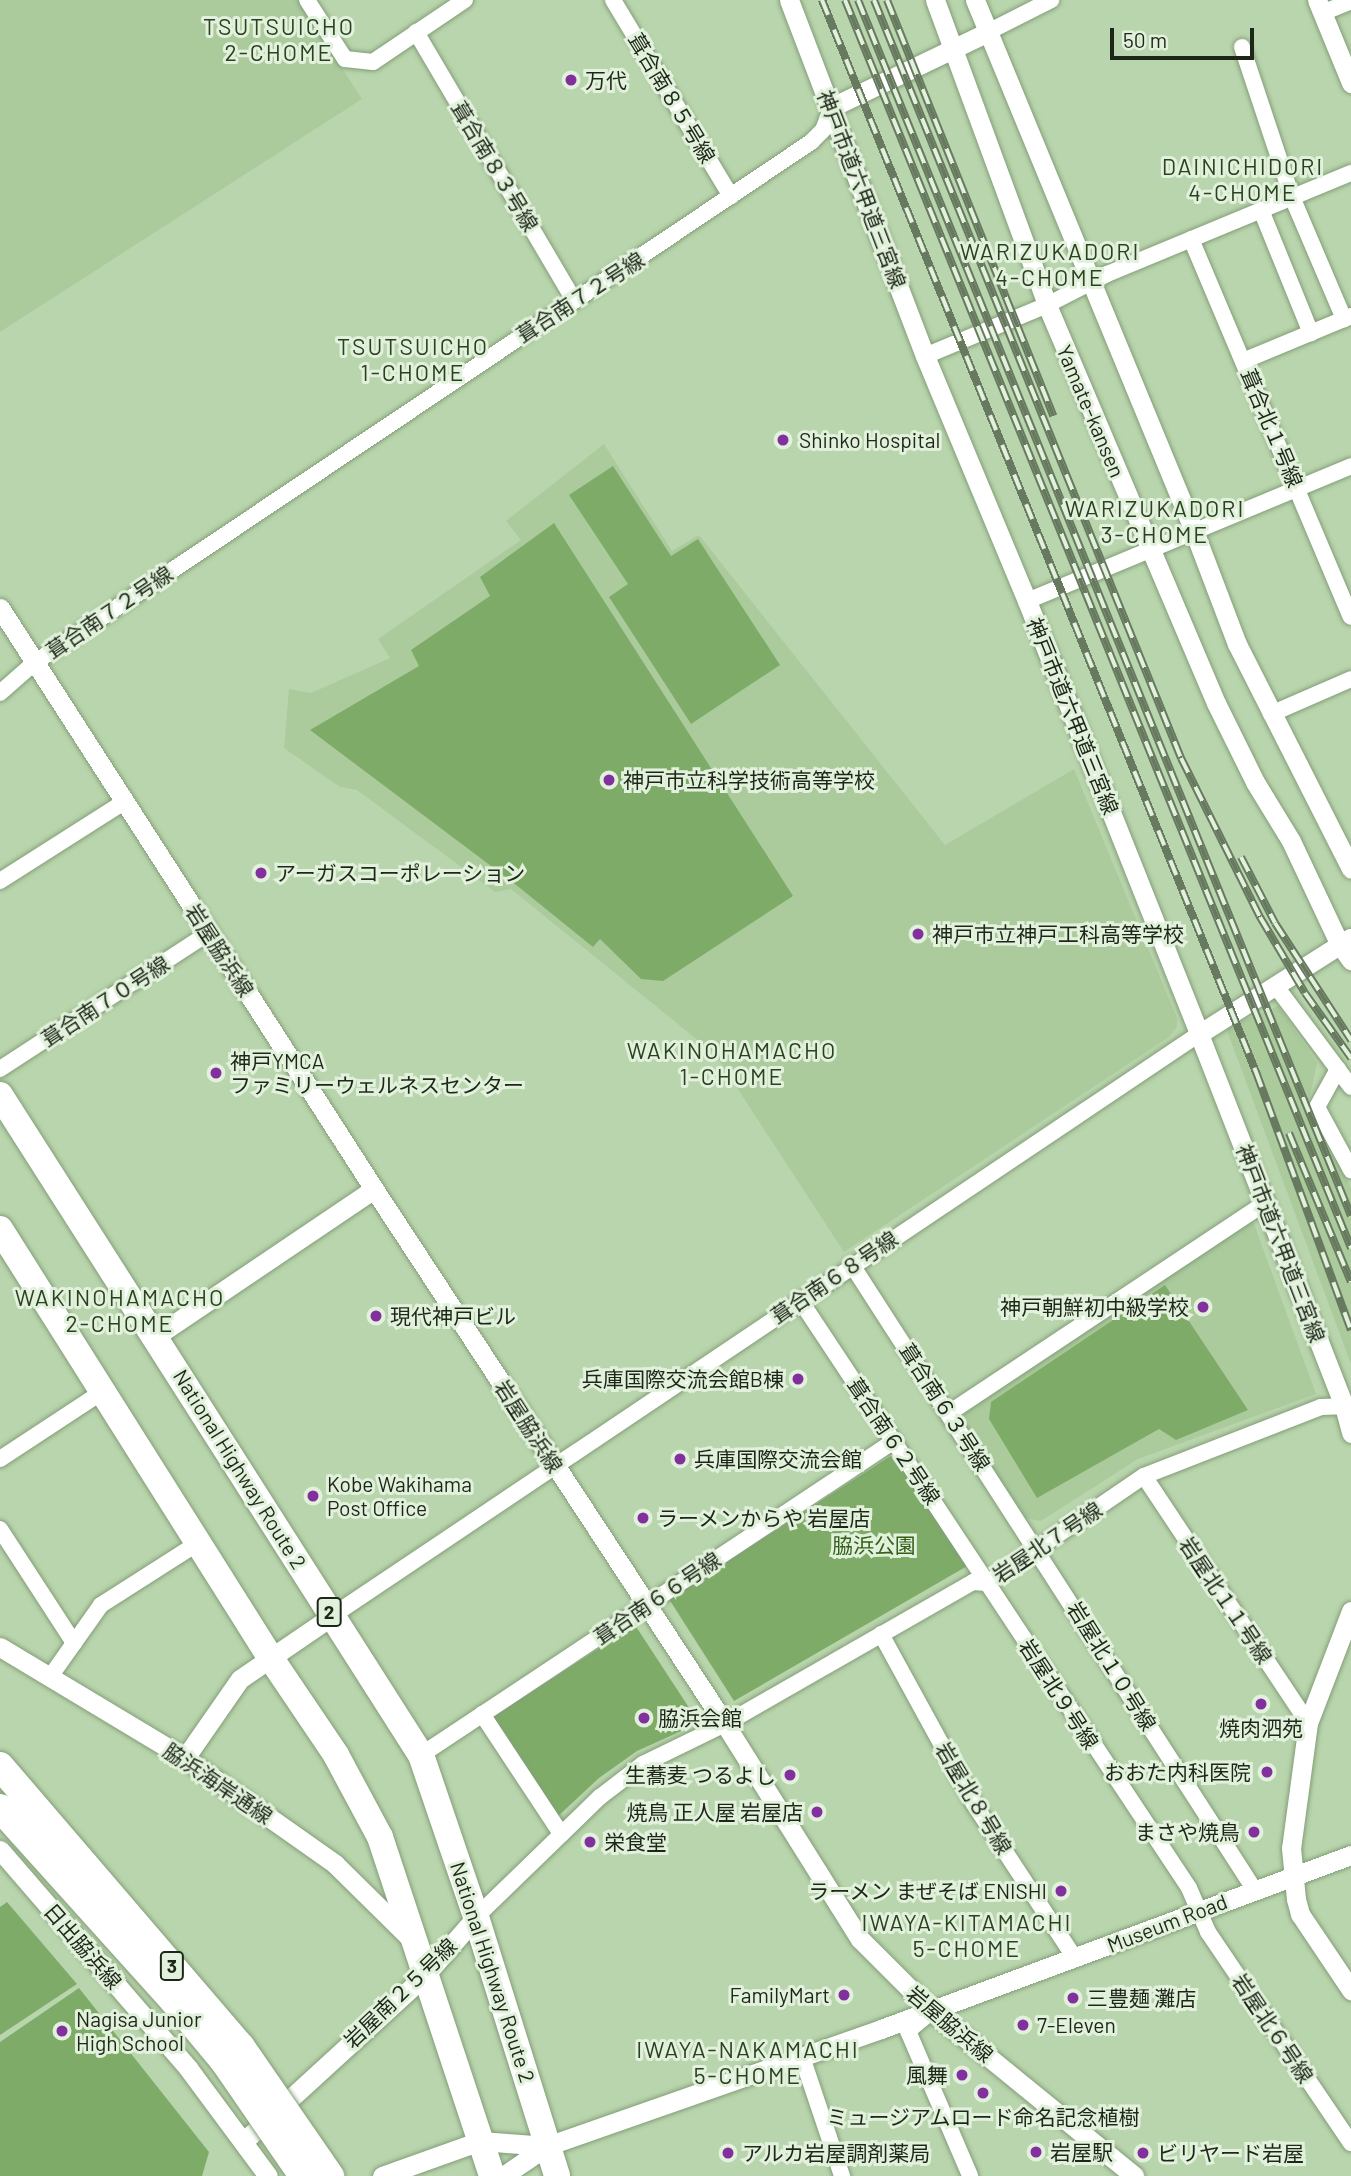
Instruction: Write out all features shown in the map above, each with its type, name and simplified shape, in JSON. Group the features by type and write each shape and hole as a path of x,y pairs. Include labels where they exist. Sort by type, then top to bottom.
{"highway":[{"name":"National Highway Route 2","path":"0,1095 421,1755 477,1917 557,2176"},
{"path":"0,1229 270,1657 336,1755 380,1838 492,2176"},
{"name":"3","path":"0,1766 241,2047 275,2092 330,2176"},
{"name":"3","path":"0,1808 174,2001 224,2061 303,2176"}],"street":[{"path":"307,0 345,59 373,62 466,0"},
{"name":"葺合南８５号線","path":"613,0 731,197"},
{"name":"神戸市道六甲道三宮線","path":"789,0 925,356 1027,601 1266,1202 1344,1405 1351,1433"},
{"name":"Yamate-kansen","path":"935,0 1047,305 1216,703 1255,782 1291,841 1347,947"},
{"path":"975,0 1089,282 1194,531 1237,645 1351,869"},
{"path":"832,107 1051,0"},
{"path":"1351,1 1320,7 1351,83"},
{"name":"葺合南８３号線","path":"416,32 574,300"},
{"path":"1241,47 1292,197 1347,318 1243,361"},
{"name":"葺合南７２号線","path":"0,693 34,663 811,142 823,130 832,107"},
{"path":"925,356 1047,305 1089,282 1351,173"},
{"path":"1261,210 1311,333"},
{"name":"葺合北１号線","path":"1191,239 1351,618"},
{"path":"1027,601 1351,466"},
{"name":"岩屋脇浜線","path":"0,608 374,1189 725,1724 860,1939 932,2011 1135,2176"},
{"path":"1271,714 1351,679"},
{"path":"0,881 124,802"},
{"name":"葺合南７０号線","path":"0,1069 209,933"},
{"name":"葺合南６８号線","path":"332,1616 1199,1034 1275,985 1347,947"},
{"path":"1275,985 1351,1087"},
{"path":"1338,1069 1317,1107 1351,1170"},
{"path":"156,1336 374,1189"},
{"path":"949,1413 1266,1202"},
{"name":"葺合南６３号線","path":"852,1265 1038,1549"},
{"name":"葺合南６２号線","path":"800,1300 987,1583"},
{"path":"0,1459 102,1392"},
{"name":"岩屋北７号線","path":"725,1724 973,1582 987,1583 1144,1476 1321,1408 1344,1405"},
{"name":"葺合南６６号線","path":"421,1755 894,1441"},
{"name":"岩屋北１１号線","path":"1144,1476 1308,1723"},
{"path":"0,1529 74,1643"},
{"path":"50,1677 101,1605 198,1543"},
{"name":"岩屋北１０号線","path":"1038,1549 1254,1889"},
{"name":"岩屋北９号線","path":"987,1583 1189,1888 1199,1911"},
{"path":"1351,1611 1308,1723 1291,1848 1300,1914 1351,1990"},
{"path":"185,1758 240,1679 332,1616"},
{"name":"岩屋北８号線","path":"881,1634 974,1804 1074,1957"},
{"name":"脇浜海岸通線","path":"0,1647 185,1758 335,1864 417,1944"},
{"path":"482,1714 561,1834"},
{"name":"岩屋南２５号線","path":"244,2141 426,1974 477,1917 600,1797 643,1764 725,1724"},
{"name":"日出脇浜線","path":"0,1850 188,2068 268,2176"},
{"name":"Museum Road","path":"503,2176 548,2146 932,2011 1351,1855"},
{"name":"岩屋北６号線","path":"1199,1911 1208,1931 1351,2143"},
{"path":"932,2011 908,2031 970,2176"},
{"path":"802,2057 842,2176"},
{"name":"Museum Road","path":"382,2176 480,2141 548,2146"}],"shaded area":[{"path":"0,0 298,0 362,99 0,332"},
{"path":"604,444 672,551 699,535 945,845 1074,769 1177,1018 1177,1027 1169,1037 844,1252 715,1054 511,889 495,892 357,790 340,787 284,748 289,689 311,693 390,658 378,639 521,540 506,521"},
{"path":"1278,1006 1317,1063 1309,1101 1351,1188 1351,1364 1226,1028"},
{"name":"神戸朝鮮初中級学校","path":"1253,1221 1316,1394 1138,1459 1041,1521 1026,1518 962,1422 966,1410"}],"green space":[{"path":"613,466 671,556 698,539 780,665 691,724 609,597 628,584 569,495"},
{"path":"554,523 793,896 663,981 641,979 600,939 593,947 515,884 310,730 419,666 411,650 490,596 480,577"},
{"path":"1165,1285 1248,1410 1176,1440 1159,1429 1037,1498 989,1419 991,1402"},
{"name":"脇浜公園","path":"897,1456 969,1565 734,1701 669,1599 889,1457"},
{"path":"635,1625 699,1723 637,1751 599,1778 556,1818 493,1717"},
{"path":"7,1902 77,1984 0,2035 0,1907"},
{"name":"Nagisa Junior High School","path":"79,1988 209,2152 202,2176 0,2176 0,2042"}],"railway":[{"path":"822,0 1256,1072 1351,1330"},
{"path":"845,0 1351,1248"},
{"path":"858,0 1351,1216"},
{"path":"874,0 1181,758 1260,917 1305,993 1351,1058"},
{"path":"887,0 1053,416"},
{"path":"1241,857 1275,923 1351,1040"},
{"path":"1289,1133 1351,1282"}],"place":[{"name":"万代","path":"571,80"},
{"name":"Shinko Hospital","path":"783,440"},
{"name":"神戸市立科学技術高等学校","path":"609,780"},
{"name":"アーガスコーポレーション","path":"261,873"},
{"name":"神戸市立神戸工科高等学校","path":"918,934"},
{"name":"神戸YMCA ファミリーウェルネスセンター","path":"216,1073"},
{"name":"神戸朝鮮初中級学校","path":"1203,1307"},
{"name":"現代神戸ビル","path":"376,1316"},
{"name":"兵庫国際交流会館B棟","path":"798,1379"},
{"name":"兵庫国際交流会館","path":"680,1459"},
{"name":"Kobe Wakihama Post Office","path":"313,1496"},
{"name":"ラーメンからや 岩屋店","path":"643,1518"},
{"name":"焼肉泗苑","path":"1261,1704"},
{"name":"脇浜会館","path":"644,1718"},
{"name":"おおた内科医院","path":"1267,1772"},
{"name":"生蕎麦 つるよし","path":"790,1775"},
{"name":"焼鳥 正人屋 岩屋店","path":"817,1812"},
{"name":"まさや焼鳥","path":"1254,1832"},
{"name":"栄食堂","path":"590,1842"},
{"name":"ラーメン まぜそば ENISHI","path":"1061,1891"},
{"name":"FamilyMart","path":"844,1995"},
{"name":"三豊麺 灘店","path":"1073,1998"},
{"name":"7-Eleven","path":"1023,2025"},
{"name":"Nagisa Junior High School","path":"62,2031"},
{"name":"風舞","path":"962,2075"},
{"name":"ミュージアムロード命名記念植樹","path":"983,2093"},
{"name":"岩屋駅","path":"1036,2152"},
{"name":"アルカ岩屋調剤薬局","path":"728,2153"},
{"name":"ビリヤード岩屋","path":"1143,2153"}],"district":[{"name":"TSUTSUICHO 2-CHOME","path":"279,39"},
{"name":"DAINICHIDORI 4-CHOME","path":"1243,179"},
{"name":"WARIZUKADORI 4-CHOME","path":"1050,264"},
{"name":"TSUTSUICHO 1-CHOME","path":"413,359"},
{"name":"WARIZUKADORI 3-CHOME","path":"1155,521"},
{"name":"WAKINOHAMACHO 1-CHOME","path":"732,1063"},
{"name":"WAKINOHAMACHO 2-CHOME","path":"120,1310"},
{"name":"IWAYA-KITAMACHI 5-CHOME","path":"967,1935"},
{"name":"IWAYA-NAKAMACHI 5-CHOME","path":"748,2062"}]}
